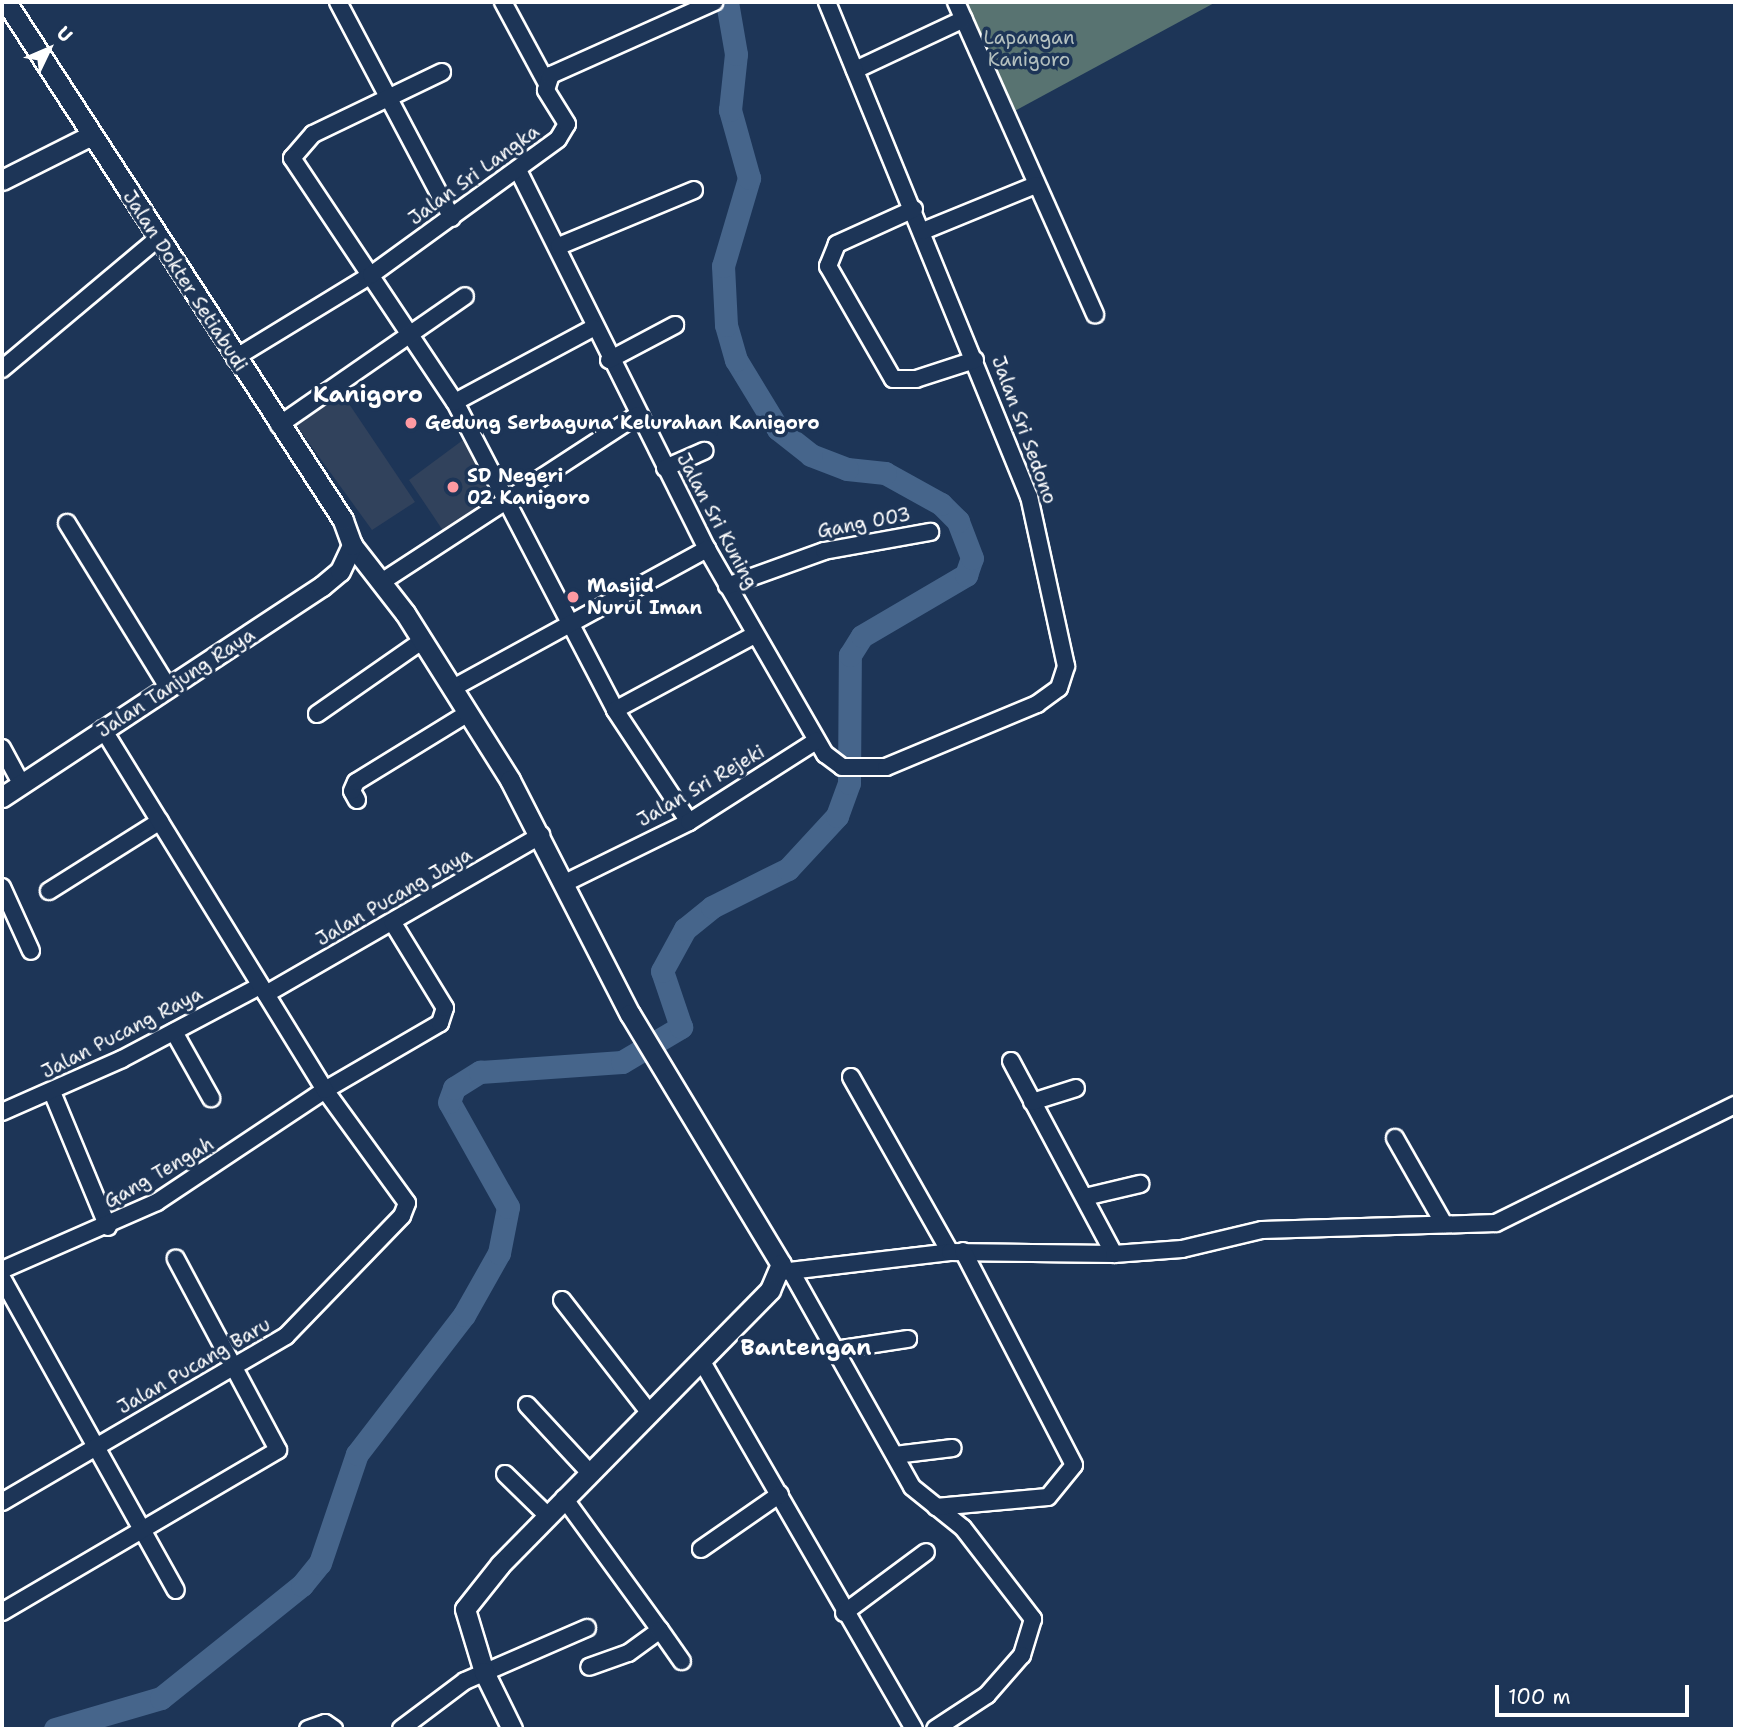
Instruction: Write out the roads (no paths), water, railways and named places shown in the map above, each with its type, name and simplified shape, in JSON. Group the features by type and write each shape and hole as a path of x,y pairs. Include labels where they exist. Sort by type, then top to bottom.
{"main road":[{"name":"Jalan Dokter Setiabudi","path":"5,2 157,239 343,520 349,554 383,581 453,688 567,882 630,1014 773,1242 787,1273"},
{"path":"2,180 90,136"},
{"name":"Jalan Tanjung Raya","path":"2,797 103,729 269,624 349,554"},
{"path":"512,1729 484,1672 465,1609 564,1498 787,1273"}],"street":[{"path":"338,2 452,218"},
{"path":"503,2 546,82 677,9 712,3"},
{"name":"Jalan Sri Sedono","path":"827,2 923,230 1029,497 1066,674 1059,688 1037,704 868,771 842,767"},
{"path":"956,2 1096,314"},
{"path":"856,70 964,19"},
{"path":"442,72 293,151 310,191 371,275 410,340 455,402 509,498 615,710 689,822"},
{"name":"Jalan Sri Langka","path":"235,358 371,275 518,170 567,128 546,82"},
{"name":"Jalan Sri Kuning","path":"518,170 559,246 609,360 727,586 816,741 842,767"},
{"path":"923,230 1036,185"},
{"path":"559,246 694,190"},
{"path":"914,209 837,244 828,266 894,379 916,379 975,360"},
{"path":"2,369 157,239"},
{"path":"279,425 410,340 466,296"},
{"path":"609,360 675,325"},
{"path":"455,402 593,328"},
{"path":"383,581 638,415"},
{"path":"665,468 704,451"},
{"path":"67,523 168,687"},
{"name":"Gang 003","path":"727,586 824,551 930,532"},
{"path":"453,688 571,626 707,549"},
{"path":"615,710 754,635"},
{"path":"317,714 423,640"},
{"path":"357,800 352,791 356,782 468,713"},
{"path":"103,729 325,1090"},
{"name":"Jalan Sri Rejeki","path":"567,882 689,822 816,741"},
{"path":"2,748 22,785"},
{"path":"49,891 160,821"},
{"name":"Jalan Pucang Jaya","path":"263,990 393,923 541,835"},
{"path":"2,887 31,950"},
{"name":"Gang Tengah","path":"2,1270 108,1227 190,1183 325,1090 443,1019 444,1008 393,923"},
{"name":"Jalan Pucang Raya","path":"2,1112 52,1092 263,990"},
{"path":"174,1032 211,1098"},
{"path":"1011,1061 1114,1254"},
{"path":"851,1077 956,1252 1074,1465 1048,1497 936,1507"},
{"path":"1032,1101 1076,1088"},
{"name":"Jalan Pucang Baru","path":"2,1502 235,1368 301,1323 402,1216 407,1203 325,1090"},
{"path":"52,1092 108,1227"},
{"path":"935,1729 987,1695 1022,1655 1034,1629 1029,1609 994,1563 912,1487 835,1350 787,1273 956,1252 1114,1254 1182,1249 1262,1230 1444,1224 1507,1219 1735,1105"},
{"path":"1395,1138 1444,1224"},
{"path":"1085,1197 1140,1184"},
{"path":"2,1612 278,1450 176,1259"},
{"path":"2,1278 94,1448 176,1590"},
{"path":"562,1300 649,1412"},
{"path":"835,1350 908,1339"},
{"path":"702,1360 780,1494 844,1613 915,1729"},
{"path":"527,1405 589,1472"},
{"path":"895,1455 953,1448"},
{"path":"505,1474 548,1516"},
{"path":"701,1549 780,1494"},
{"path":"564,1498 682,1661"},
{"path":"844,1613 926,1552"},
{"path":"401,1729 484,1672 587,1628"},
{"path":"589,1667 628,1653 660,1630"},
{"path":"308,1729 325,1723 334,1729"}],"waterway":[{"path":"55,1729 161,1698 302,1585 320,1563 357,1454 464,1315 499,1253 508,1207 449,1102 454,1088 480,1072 622,1062 681,1027 662,971 685,929 712,907 788,869 837,816 849,783 850,655 862,636 966,575 972,558 958,521 941,504 885,473 847,469 811,455 778,429 736,360 726,325 723,266 749,178 730,110 736,54 727,2"}],"place":[{"name":"Gedung Serbaguna Kelurahan Kanigoro","path":"411,423"},
{"name":"SD Negeri 02 Kanigoro","path":"453,487"},
{"name":"Masjid Nurul Iman","path":"573,597"}],"district":[{"name":"Kanigoro","path":"368,394"},
{"name":"Bantengan","path":"806,1347"}],"park label":[{"name":"Lapangan Kanigoro","path":"1029,49"}]}
